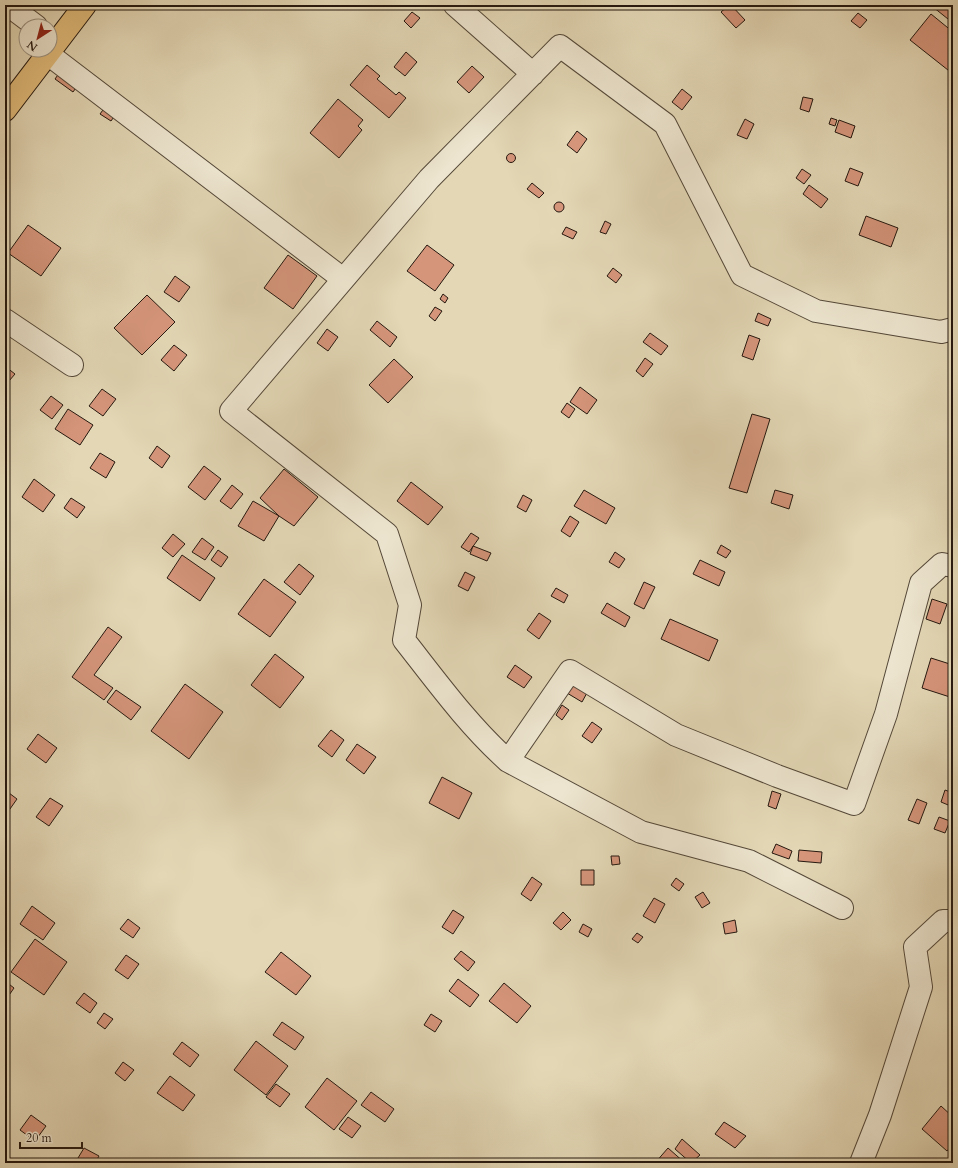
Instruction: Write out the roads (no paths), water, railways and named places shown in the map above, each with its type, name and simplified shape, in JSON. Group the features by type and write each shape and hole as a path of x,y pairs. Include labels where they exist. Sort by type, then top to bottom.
{"main road":[{"path":"58,37 85,5"},
{"path":"5,110 42,58"}],"street":[{"path":"8,5 25,18"},
{"path":"455,5 533,74"},
{"path":"842,908 749,861 641,832 508,761 493,748 457,709 404,640 410,605 387,534 231,411 429,179 560,46 665,124 742,275 816,311 949,334"},
{"path":"58,49 343,278"},
{"path":"5,320 72,365"},
{"path":"508,761 570,670 676,735 777,776 854,804 886,714 921,583 942,564 953,566"},
{"path":"861,1163 880,1115 921,987 915,947 944,921 953,921"}]}
